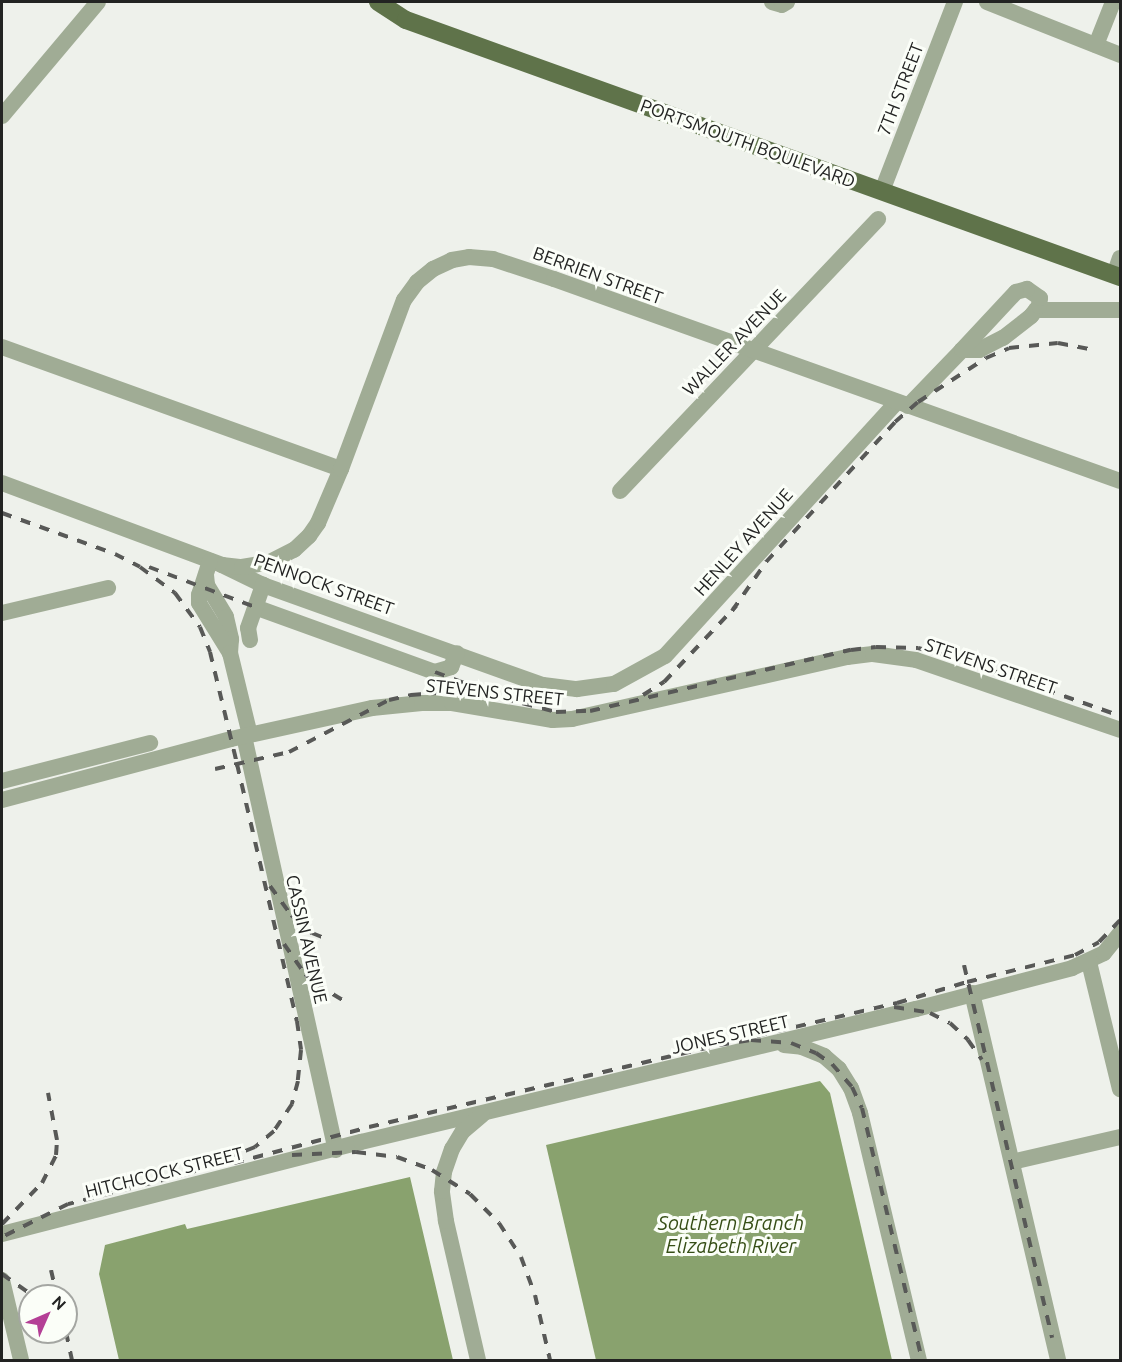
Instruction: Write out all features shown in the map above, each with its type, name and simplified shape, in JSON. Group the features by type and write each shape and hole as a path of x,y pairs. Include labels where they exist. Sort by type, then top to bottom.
{"main road":[{"name":"PORTSMOUTH BOULEVARD","path":"378,2 406,20 882,191 1118,270"}],"street":[{"path":"2,116 98,2"},
{"path":"772,2 782,5 787,2"},
{"name":"7TH STREET","path":"882,191 954,2"},
{"path":"987,2 1120,55"},
{"path":"1096,45 1113,2"},
{"name":"WALLER AVENUE","path":"620,491 878,219"},
{"name":"BERRIEN STREET","path":"213,567 262,565 281,558 300,545 318,523 341,469 404,300 424,276 452,260 483,257 501,261 1120,481"},
{"name":"HENLEY AVENUE","path":"602,686 627,678 665,656 902,404 962,350 1016,292 1027,289 1034,291 1040,298 1036,310"},
{"path":"962,350 979,350 1003,338 1036,310 1120,310"},
{"path":"2,347 341,469"},
{"name":"PENNOCK STREET","path":"2,483 213,567 555,688 602,686"},
{"name":"CASSIN AVENUE","path":"213,567 199,595 199,603 230,653 336,1150"},
{"path":"250,640 248,628 263,585"},
{"path":"2,614 108,588"},
{"path":"255,607 435,672 451,668 457,653"},
{"name":"STEVENS STREET","path":"2,800 247,736 372,708 422,703 481,706 527,716 572,719 847,657 873,654 916,660 1120,730"},
{"path":"1100,724 1120,743"},
{"path":"2,782 150,742"},
{"name":"JONES STREET","path":"336,1150 756,1048 1089,962 1104,953 1120,933"},
{"path":"1089,962 1120,1089"},
{"path":"972,993 1058,1360"},
{"path":"756,1048 784,1045 810,1049 830,1060 847,1080 860,1113 919,1360"},
{"path":"478,1360 444,1212 442,1182 447,1160 457,1139 477,1119 492,1111"},
{"path":"1012,1162 1120,1137"},
{"name":"HITCHCOCK STREET","path":"2,1234 336,1150"},
{"path":"2,1280 21,1360"}],"water":[{"name":"Southern Branch Elizabeth River","path":"820,1081 830,1093 892,1360 596,1360 546,1145"},
{"path":"410,1177 453,1360 119,1360 99,1274 105,1245 185,1224 187,1229"}],"railway":[{"path":"732,611 766,562 895,422 918,402 986,358 1009,348 1058,343 1094,350"},
{"path":"2,513 115,554 140,567 175,593 200,627 210,652 237,764 297,1021 301,1050 298,1081 292,1104 274,1131 255,1147 190,1173 68,1204 2,1237"},
{"path":"149,567 255,607"},
{"path":"643,695 664,682 736,606"},
{"path":"215,769 289,752 389,700 411,695 461,691 484,693 556,712 590,711 851,650 876,647 918,648 951,656 1120,716"},
{"path":"435,672 478,688"},
{"path":"270,886 291,915 312,933 329,940"},
{"path":"757,1036 897,1003 967,982 1075,955 1099,942 1120,920"},
{"path":"284,944 305,974 316,984 343,1000"},
{"path":"964,965 1052,1338"},
{"path":"894,1007 930,1013 950,1023 968,1040 982,1060"},
{"path":"234,1163 369,1127 719,1045 751,1040 791,1043 816,1053 832,1064 852,1087 862,1108 922,1360"},
{"path":"2,1224 42,1183 56,1155 57,1140 48,1093"},
{"path":"292,1155 356,1152 397,1157 432,1170 470,1194 499,1223 521,1257 535,1295 550,1360"},
{"path":"51,1270 54,1284"},
{"path":"2,1274 18,1285"},
{"path":"69,1344 72,1360"}]}
